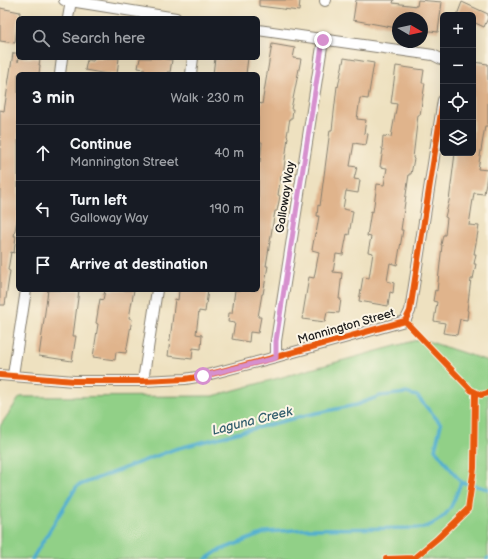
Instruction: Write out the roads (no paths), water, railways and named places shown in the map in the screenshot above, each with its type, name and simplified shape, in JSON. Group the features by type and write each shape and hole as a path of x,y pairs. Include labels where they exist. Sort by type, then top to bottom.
{"street":[{"path":"68,16 67,0 164,16"},
{"path":"260,30 433,55 440,58"},
{"name":"Galloway Way","path":"276,358 276,341 323,40"},
{"path":"60,72 62,60"},
{"path":"191,72 193,60"},
{"name":"Mannington Street","path":"0,375 74,381 143,381 185,379 276,358 405,321 410,311 440,119"},
{"path":"13,375 26,292"},
{"path":"143,381 157,292"}],"waterway":[{"name":"Laguna Creek","path":"32,559 77,486 175,449 307,415 356,405 380,396 406,393 417,396 441,424 435,449 461,482"},
{"name":"Laguna Creek","path":"206,559 218,551 267,532 308,529 423,528 439,520 449,510 461,482 488,489"}]}
